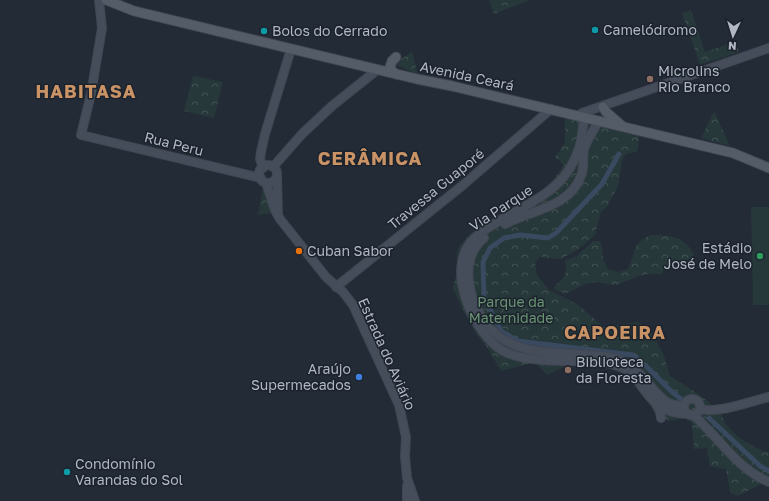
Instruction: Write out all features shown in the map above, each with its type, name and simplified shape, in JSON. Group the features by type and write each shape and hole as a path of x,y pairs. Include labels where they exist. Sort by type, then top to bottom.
{"main road":[{"path":"106,0 128,10"},
{"path":"115,0 128,10"},
{"name":"Avenida Ceará","path":"128,10 377,70 583,115 598,122 733,153 769,168"},
{"path":"396,57 392,61 390,67 396,74"},
{"path":"603,107 609,116 624,128"}],"street":[{"name":"Rua Peru","path":"99,0 102,28 91,94 81,135 263,180"},
{"path":"583,115 769,48"},
{"path":"263,168 260,159 265,134 291,49"},
{"path":"273,167 302,134 332,106 377,70"},
{"name":"Travessa Guaporé","path":"336,287 457,190 552,109"},
{"name":"Via Parque","path":"583,115 580,145 563,177 543,197 494,224 470,244 463,259 461,277 467,303 487,338 496,347 520,357 532,359 598,362 618,366 627,370 634,376 656,404 669,411 690,415"},
{"name":"Via Parque","path":"598,122 585,147 584,166 581,178 575,187 562,200 514,220 486,236 475,248 470,262 468,275 470,289 478,313 499,338 516,346 530,350 594,355 621,360 639,372 667,402 684,406"},
{"path":"572,162 579,161 584,166"},
{"path":"277,178 274,182 263,180 260,172 267,166 273,167 277,172 278,214"},
{"name":"Estrada do Aviário","path":"263,180 280,219 326,277 347,296 353,305 400,410 406,436 405,461 408,483 407,501"},
{"path":"350,275 346,281 346,288 353,305"},
{"path":"700,409 706,411 721,409 769,397"},
{"path":"690,415 698,413 700,409 698,401 694,399 688,400 685,403 685,411 712,433 738,462 752,473 769,482"},
{"path":"656,404 661,418"},
{"name":"Estrada do Aviário","path":"408,483 415,501"}],"green space":[{"path":"489,0 530,0 494,14"},
{"path":"691,10 705,52 735,42 739,52 700,65 682,13"},
{"path":"412,51 418,75 395,64"},
{"path":"193,76 223,82 214,118 184,111"},
{"path":"714,111 730,146 701,138"},
{"name":"Parque da Maternidade","path":"565,114 639,135 638,149 636,152 626,154 622,160 618,186 607,207 601,211 595,235 580,248 561,259 540,257 535,262 537,275 549,290 577,304 604,327 638,322 648,327 664,356 670,376 700,395 712,405 720,404 723,419 731,431 753,446 769,452 769,485 763,483 740,495 733,495 730,492 726,469 710,466 707,448 694,449 692,423 685,418 669,421 657,414 628,378 616,371 600,366 577,364 570,365 547,375 536,363 531,363 501,371 466,316 453,289 457,271 457,253 460,245 479,226 541,191 556,176 564,165 555,157 565,143"},
{"path":"263,188 272,213 258,215"},
{"name":"Estádio José de Melo","path":"751,207 769,207 769,305 753,305"},
{"path":"651,235 671,236 681,240 694,255 688,260 671,264 665,268 661,274 638,276 617,285 596,282 585,284 565,294 555,290 554,287 563,278 566,272 565,260 577,256 593,241 600,241 603,259 608,269 618,272 628,269 637,245"}],"waterway":[{"path":"619,154 602,184 556,233 548,238 520,235 504,238 490,248 483,262 484,297 501,331 518,341 633,355 682,400"},
{"path":"709,418 760,466 769,471"}],"place":[{"name":"Camelódromo","path":"595,30"},
{"name":"Bolos do Cerrado","path":"264,31"},
{"name":"Microlins Rio Branco","path":"650,79"},
{"name":"Cuban Sabor","path":"299,251"},
{"name":"Estádio José de Melo","path":"760,256"},
{"name":"Biblioteca da Floresta","path":"568,370"},
{"name":"Araújo Supermecados","path":"359,377"},
{"name":"Condomínio Varandas do Sol","path":"67,472"}],"district":[{"name":"HABITASA","path":"86,92"},
{"name":"CERÂMICA","path":"370,159"},
{"name":"CAPOEIRA","path":"615,333"}]}
